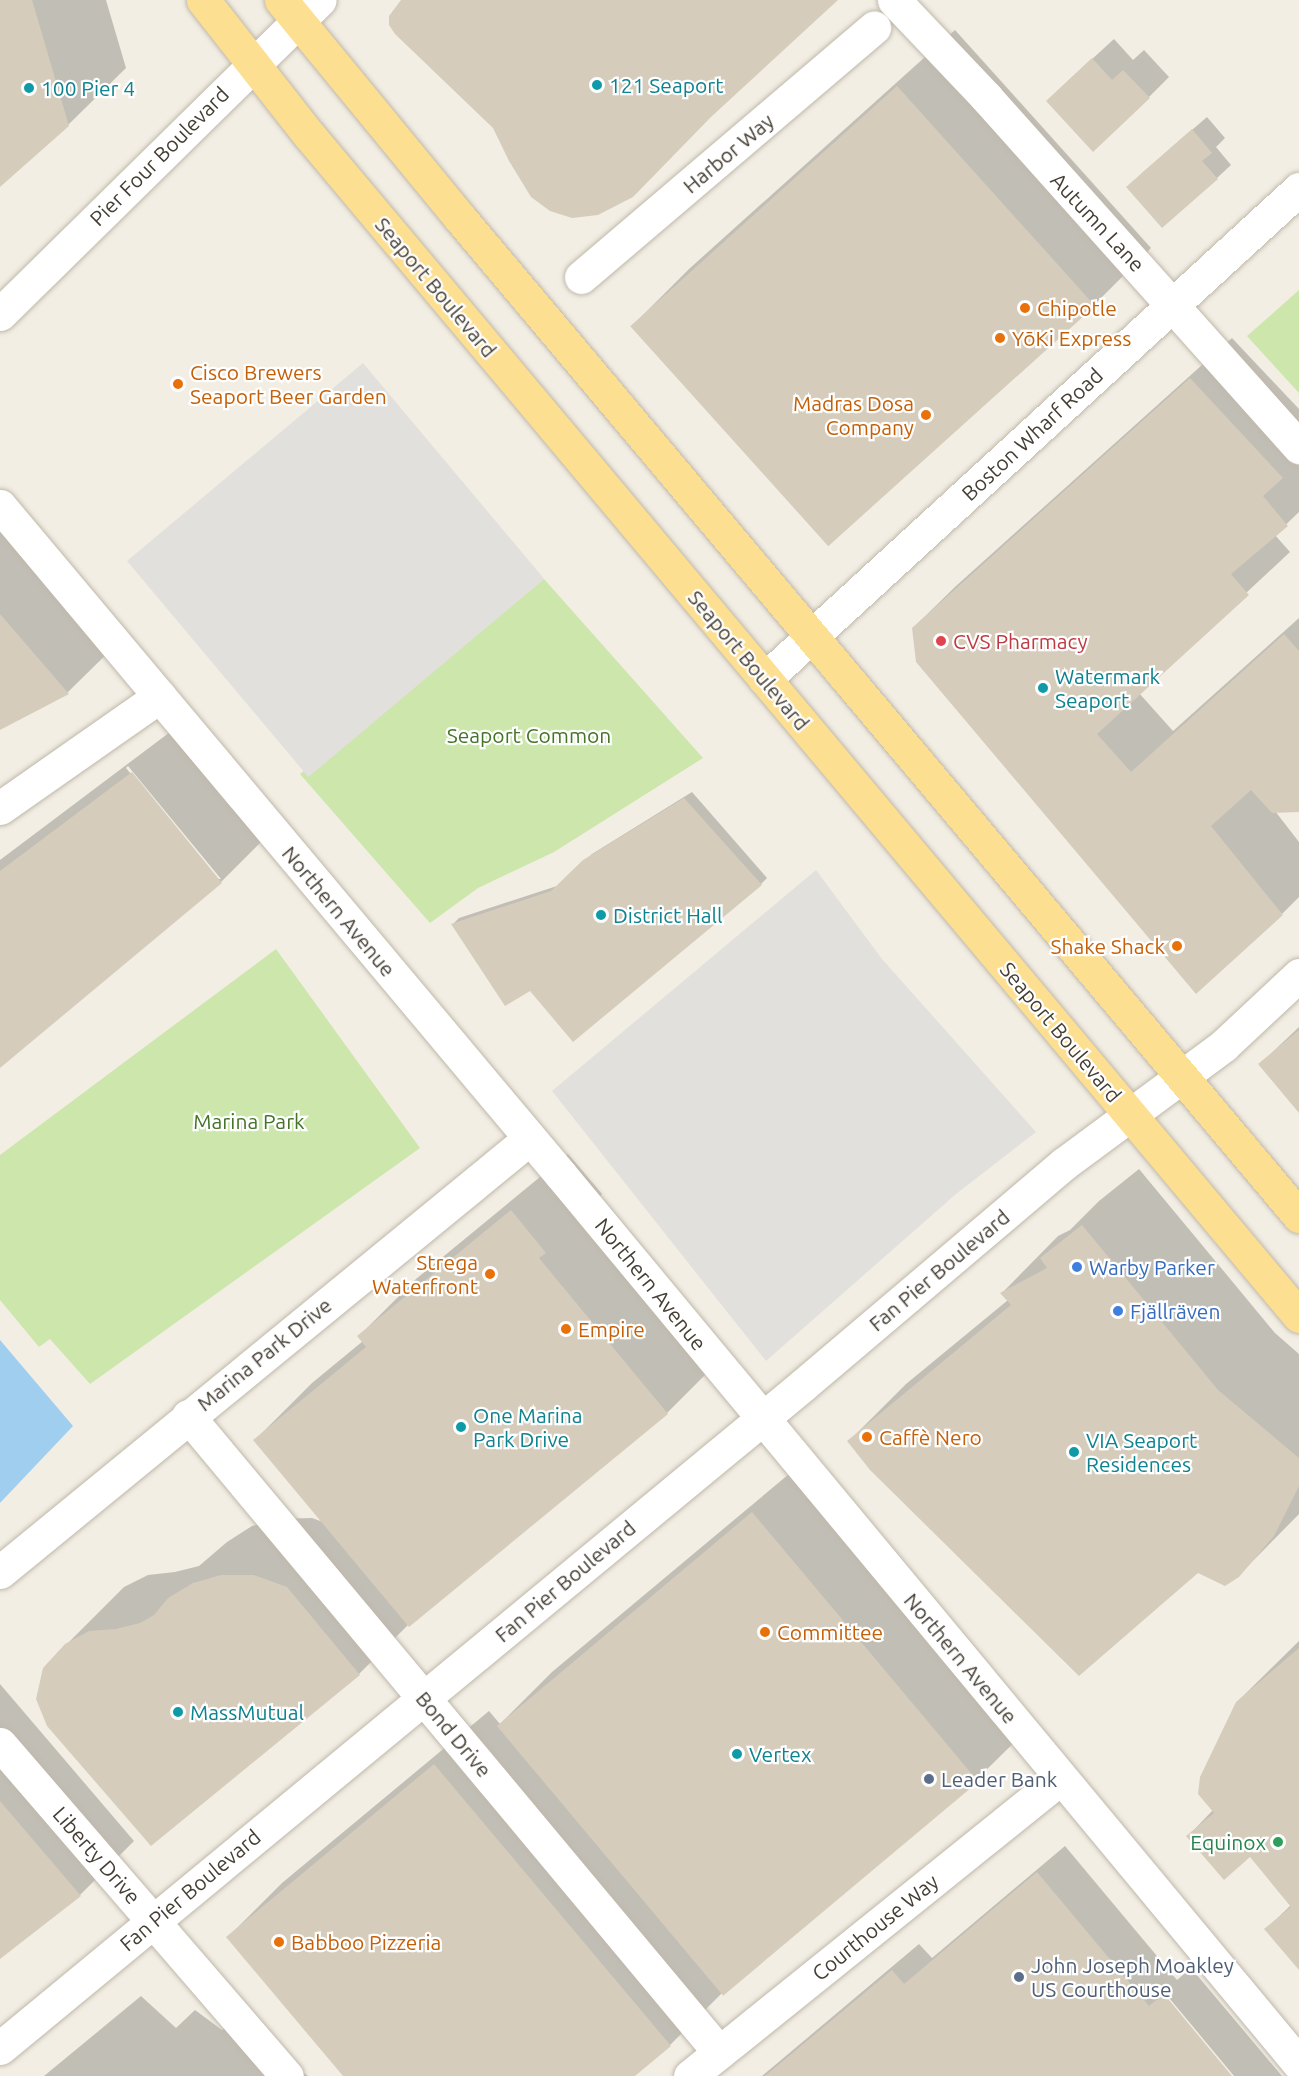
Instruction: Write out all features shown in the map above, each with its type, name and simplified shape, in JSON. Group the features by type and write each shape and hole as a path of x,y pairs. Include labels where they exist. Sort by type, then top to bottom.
{"main road":[{"name":"Seaport Boulevard","path":"203,0 251,64 1299,1316"},
{"path":"299,7 812,636 1299,1216"}],"street":[{"name":"Autumn Lane","path":"894,0 986,97 1299,447"},
{"name":"Pier Four Boulevard","path":"0,314 251,64 299,7"},
{"name":"Harbor Way","path":"581,277 874,28"},
{"name":"Boston Wharf Road","path":"765,679 1299,189"},
{"name":"Northern Avenue","path":"0,507 1299,2064"},
{"path":"0,808 160,696"},
{"name":"Fan Pier Boulevard","path":"0,2049 1065,1164 1223,1046 1299,975"},
{"name":"Marina Park Drive","path":"0,1572 529,1139"},
{"name":"Bond Drive","path":"188,1416 719,2052"},
{"name":"Liberty Drive","path":"0,1744 287,2076"},
{"name":"Courthouse Way","path":"690,2076 1060,1778"}],"green space":[{"path":"1299,290 1299,393 1247,336"},
{"name":"Seaport Common","path":"544,579 703,758 554,852 478,888 430,923 300,774"},
{"name":"Marina Park","path":"276,949 420,1148 90,1384 50,1339 39,1347 0,1300 0,1155"}],"shaded area":[{"path":"363,363 544,579 308,777 127,561"},
{"path":"816,870 882,959 1036,1132 956,1194 766,1361 552,1091"}],"water":[{"path":"0,1340 73,1426 0,1503"}],"building":[{"name":"100 Pier 4","path":"0,0 32,0 69,126 0,187"},
{"name":"121 Seaport","path":"401,0 838,0 711,117 633,197 598,215 572,218 550,211 531,197 509,161 493,128 395,34 389,25 389,16"},
{"path":"1092,58 1112,80 1123,70 1150,98 1093,152 1046,101"},
{"path":"897,86 1095,306 828,546 630,326"},
{"path":"1192,129 1212,153 1202,161 1218,179 1162,228 1126,187"},
{"name":"Watermark Seaport","path":"1190,378 1283,478 1263,496 1288,526 1231,574 1249,595 1097,734 1131,772 1284,634 1299,651 1299,812 1272,813 1251,790 1211,826 1283,915 1196,994 916,662 912,628"},
{"path":"0,614 69,694 0,730"},
{"path":"132,772 222,883 0,1068 0,871"},
{"name":"District Hall","path":"684,798 762,885 573,1042 530,991 505,1006 451,924 551,891 583,860"},
{"path":"1299,1030 1299,1113 1258,1064"},
{"name":"One Marina Park Drive","path":"511,1210 546,1253 539,1258 668,1414 409,1627 253,1440 366,1347 357,1336"},
{"name":"VIA Seaport Residences","path":"1082,1225 1218,1390 1299,1458 1299,1486 1274,1536 1239,1577 1225,1586 1198,1573 1079,1676 870,1470 847,1441 1011,1305 1000,1293 1047,1268 1040,1258"},
{"name":"Vertex","path":"752,1512 978,1782 723,1996 497,1726"},
{"name":"MassMutual","path":"221,1575 254,1575 287,1587 360,1675 151,1846 47,1726 36,1699 43,1668 65,1644 89,1631 116,1629 140,1623 154,1615 168,1598 193,1583"},
{"path":"1299,1648 1299,1970 1264,1929 1291,1907 1250,1857 1224,1880 1186,1836 1214,1813 1198,1794 1200,1777 1236,1702"},
{"path":"434,1764 671,2046 635,2076 343,2076 226,1937"},
{"path":"0,1801 81,1896 0,1959"},
{"name":"John Joseph Moakley US Courthouse","path":"1037,1872 1149,2006 1164,1994 1232,2076 765,2076 892,1970 904,1984"}],"place":[{"name":"121 Seaport","path":"597,85"},
{"name":"100 Pier 4","path":"29,88"},
{"name":"Chipotle","path":"1025,308"},
{"name":"YōKi Express","path":"1000,338"},
{"name":"Cisco Brewers Seaport Beer Garden","path":"178,384"},
{"name":"Madras Dosa Company","path":"926,415"},
{"name":"CVS Pharmacy","path":"941,641"},
{"name":"Watermark Seaport","path":"1043,688"},
{"name":"District Hall","path":"601,915"},
{"name":"Shake Shack","path":"1177,946"},
{"name":"Warby Parker","path":"1077,1267"},
{"name":"Strega Waterfront","path":"490,1274"},
{"name":"Fjällräven","path":"1118,1311"},
{"name":"Empire","path":"566,1329"},
{"name":"One Marina Park Drive","path":"461,1427"},
{"name":"Caffè Nero","path":"867,1437"},
{"name":"VIA Seaport Residences","path":"1074,1452"},
{"name":"Committee","path":"765,1632"},
{"name":"MassMutual","path":"178,1712"},
{"name":"Vertex","path":"737,1754"},
{"name":"Leader Bank","path":"929,1779"},
{"name":"Equinox","path":"1278,1842"},
{"name":"Babboo Pizzeria","path":"279,1942"},
{"name":"John Joseph Moakley US Courthouse","path":"1019,1977"}]}
